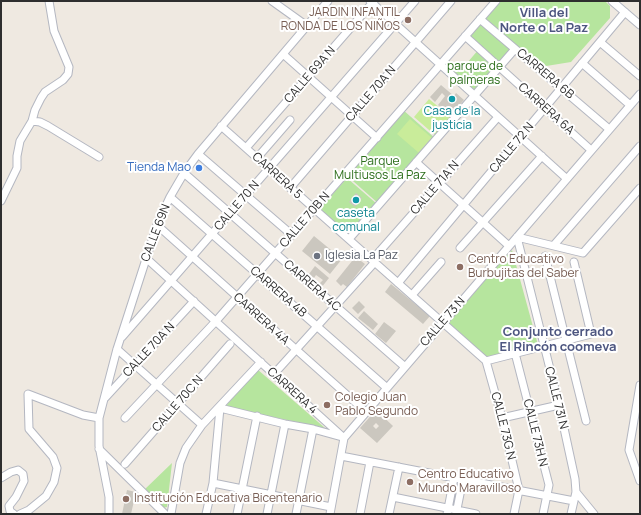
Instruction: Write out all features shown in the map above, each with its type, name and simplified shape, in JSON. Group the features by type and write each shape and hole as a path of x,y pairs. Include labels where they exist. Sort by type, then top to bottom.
{"street":[{"path":"1,201 17,168 17,156 20,141 32,121 35,110 41,98 45,92 63,80 68,74 68,67 54,31 49,1"},
{"path":"272,1 307,26"},
{"name":"CALLE 69N","path":"109,514 109,497 99,449 99,418 127,316 157,225 170,197 184,173 198,154 328,1"},
{"name":"CALLE 70 N","path":"121,338 416,1"},
{"name":"CALLE 70A N","path":"290,188 451,1"},
{"name":"CALLE 70B N","path":"125,418 216,321 496,1"},
{"path":"612,1 640,26"},
{"path":"372,2 567,179"},
{"name":"CALLE 69A N","path":"246,148 372,2"},
{"name":"CALLE 72 N","path":"398,283 625,12"},
{"name":"CARRERA 6B","path":"480,19 609,129"},
{"name":"CARRERA 6A","path":"465,36 591,150"},
{"path":"600,42 640,76"},
{"path":"348,239 515,49"},
{"path":"283,54 377,138"},
{"path":"582,63 630,105"},
{"name":"CALLE 73 N","path":"344,438 640,94"},
{"name":"CALLE 71A N","path":"274,374 317,327 498,117"},
{"path":"257,158 290,120"},
{"path":"32,121 40,122 48,126 99,157"},
{"name":"CARRERA 5","path":"221,126 486,361"},
{"path":"554,245 640,146"},
{"path":"198,154 292,235"},
{"path":"460,248 542,156"},
{"path":"416,162 509,246"},
{"name":"CARRERA 4C","path":"184,173 405,367"},
{"path":"517,236 582,253 640,188"},
{"name":"CARRERA 4B","path":"170,197 387,388"},
{"name":"CARRERA 4A","path":"157,225 366,412"},
{"name":"CALLE 73I N","path":"517,236 543,346 559,405 575,479 576,492 571,514"},
{"path":"545,256 586,421"},
{"name":"CARRERA 4","path":"146,258 344,438"},
{"path":"412,295 441,262"},
{"path":"486,361 591,334 574,262"},
{"name":"CALLE 70A N","path":"104,399 194,301"},
{"name":"CALLE 70C N","path":"125,464 230,344"},
{"path":"117,350 202,425"},
{"name":"CALLE 73H N","path":"515,353 549,485 542,514"},
{"name":"CALLE 73G N","path":"486,361 502,418 519,490 514,514"},
{"path":"171,514 180,463 186,448 202,425 220,408 261,362"},
{"path":"640,385 629,450 640,481"},
{"path":"20,514 29,510 46,496 54,482 57,468 53,456 29,429 28,394 84,415 99,418"},
{"path":"502,418 559,405"},
{"path":"206,514 214,484 220,408"},
{"name":"CARRERA 4","path":"220,408 285,424 313,429 344,438"},
{"path":"237,514 257,416"},
{"path":"267,514 285,424"},
{"path":"296,514 313,429"},
{"path":"214,484 299,500 331,512 344,438"},
{"path":"99,449 165,514"},
{"path":"341,456 574,500"},
{"path":"360,514 370,462"},
{"path":"104,476 104,470 108,466 113,465 118,467"},
{"path":"390,514 399,467"},
{"path":"1,478 18,470 22,474 24,481 16,497 9,506 10,511 14,514"},
{"path":"448,511 454,478"},
{"path":"456,512 463,479"},
{"path":"576,492 594,514"},
{"path":"393,498 448,511 476,514"}],"green space":[{"path":"500,1 605,1 610,6 610,18 571,62 540,67 483,20"},
{"name":"parque de palmeras","path":"480,19 512,49 475,94 443,67 449,60 461,70 479,49 465,36"},
{"path":"429,99 452,118 436,136 414,117"},
{"name":"Parque Multiusos La Paz","path":"402,109 436,139 379,204 345,174"},
{"path":"410,119 432,138 419,153 397,134"},
{"path":"347,178 377,204 348,236 318,210"},
{"path":"512,250 538,345 485,360 443,323"},
{"path":"257,369 325,428 225,407"},
{"path":"172,463 167,507 163,508 144,490"}],"building":[{"name":"Casa de la justicia","path":"441,85 454,96 456,93 464,100 450,116 438,105 445,96 442,93 435,102 430,97"},
{"name":"caseta comunal","path":"356,193 362,198 355,207 349,202"},
{"path":"314,236 342,259 330,274 302,251"},
{"path":"353,255 365,264 347,287 343,284 341,286 336,281 352,261 350,259"},
{"path":"315,266 329,278 321,288 318,285 323,280 316,275 314,278 309,274"},
{"path":"391,284 430,316 423,324 385,292"},
{"path":"359,301 365,307 358,314 352,308"},
{"path":"364,311 378,324 373,330 358,318"},
{"path":"384,322 396,331 386,343 375,334"},
{"path":"376,410 393,426 377,443 360,428","holes":["376,423 379,426 376,429 373,426"]},
{"path":"127,490 136,492 131,514 122,514"}],"place":[{"name":"JARDIN INFANTIL RONDA DE LOS NIÑOS","path":"408,20"},
{"name":"Casa de la justicia","path":"452,99"},
{"name":"Tienda Mao","path":"199,168"},
{"name":"caseta comunal","path":"356,200"},
{"name":"Iglesia La Paz","path":"317,256"},
{"name":"Centro Educativo Burbujitas del Saber","path":"460,267"},
{"name":"Colegio Juan Pablo Segundo","path":"327,405"},
{"name":"Centro Educativo Mundo Maravilloso","path":"410,482"},
{"name":"Institución Educativa Bicentenario","path":"126,499"}],"district":[{"name":"Villa del Norte o La Paz","path":"544,20"},
{"name":"Conjunto cerrado El Rincón coomeva","path":"558,340"}]}
